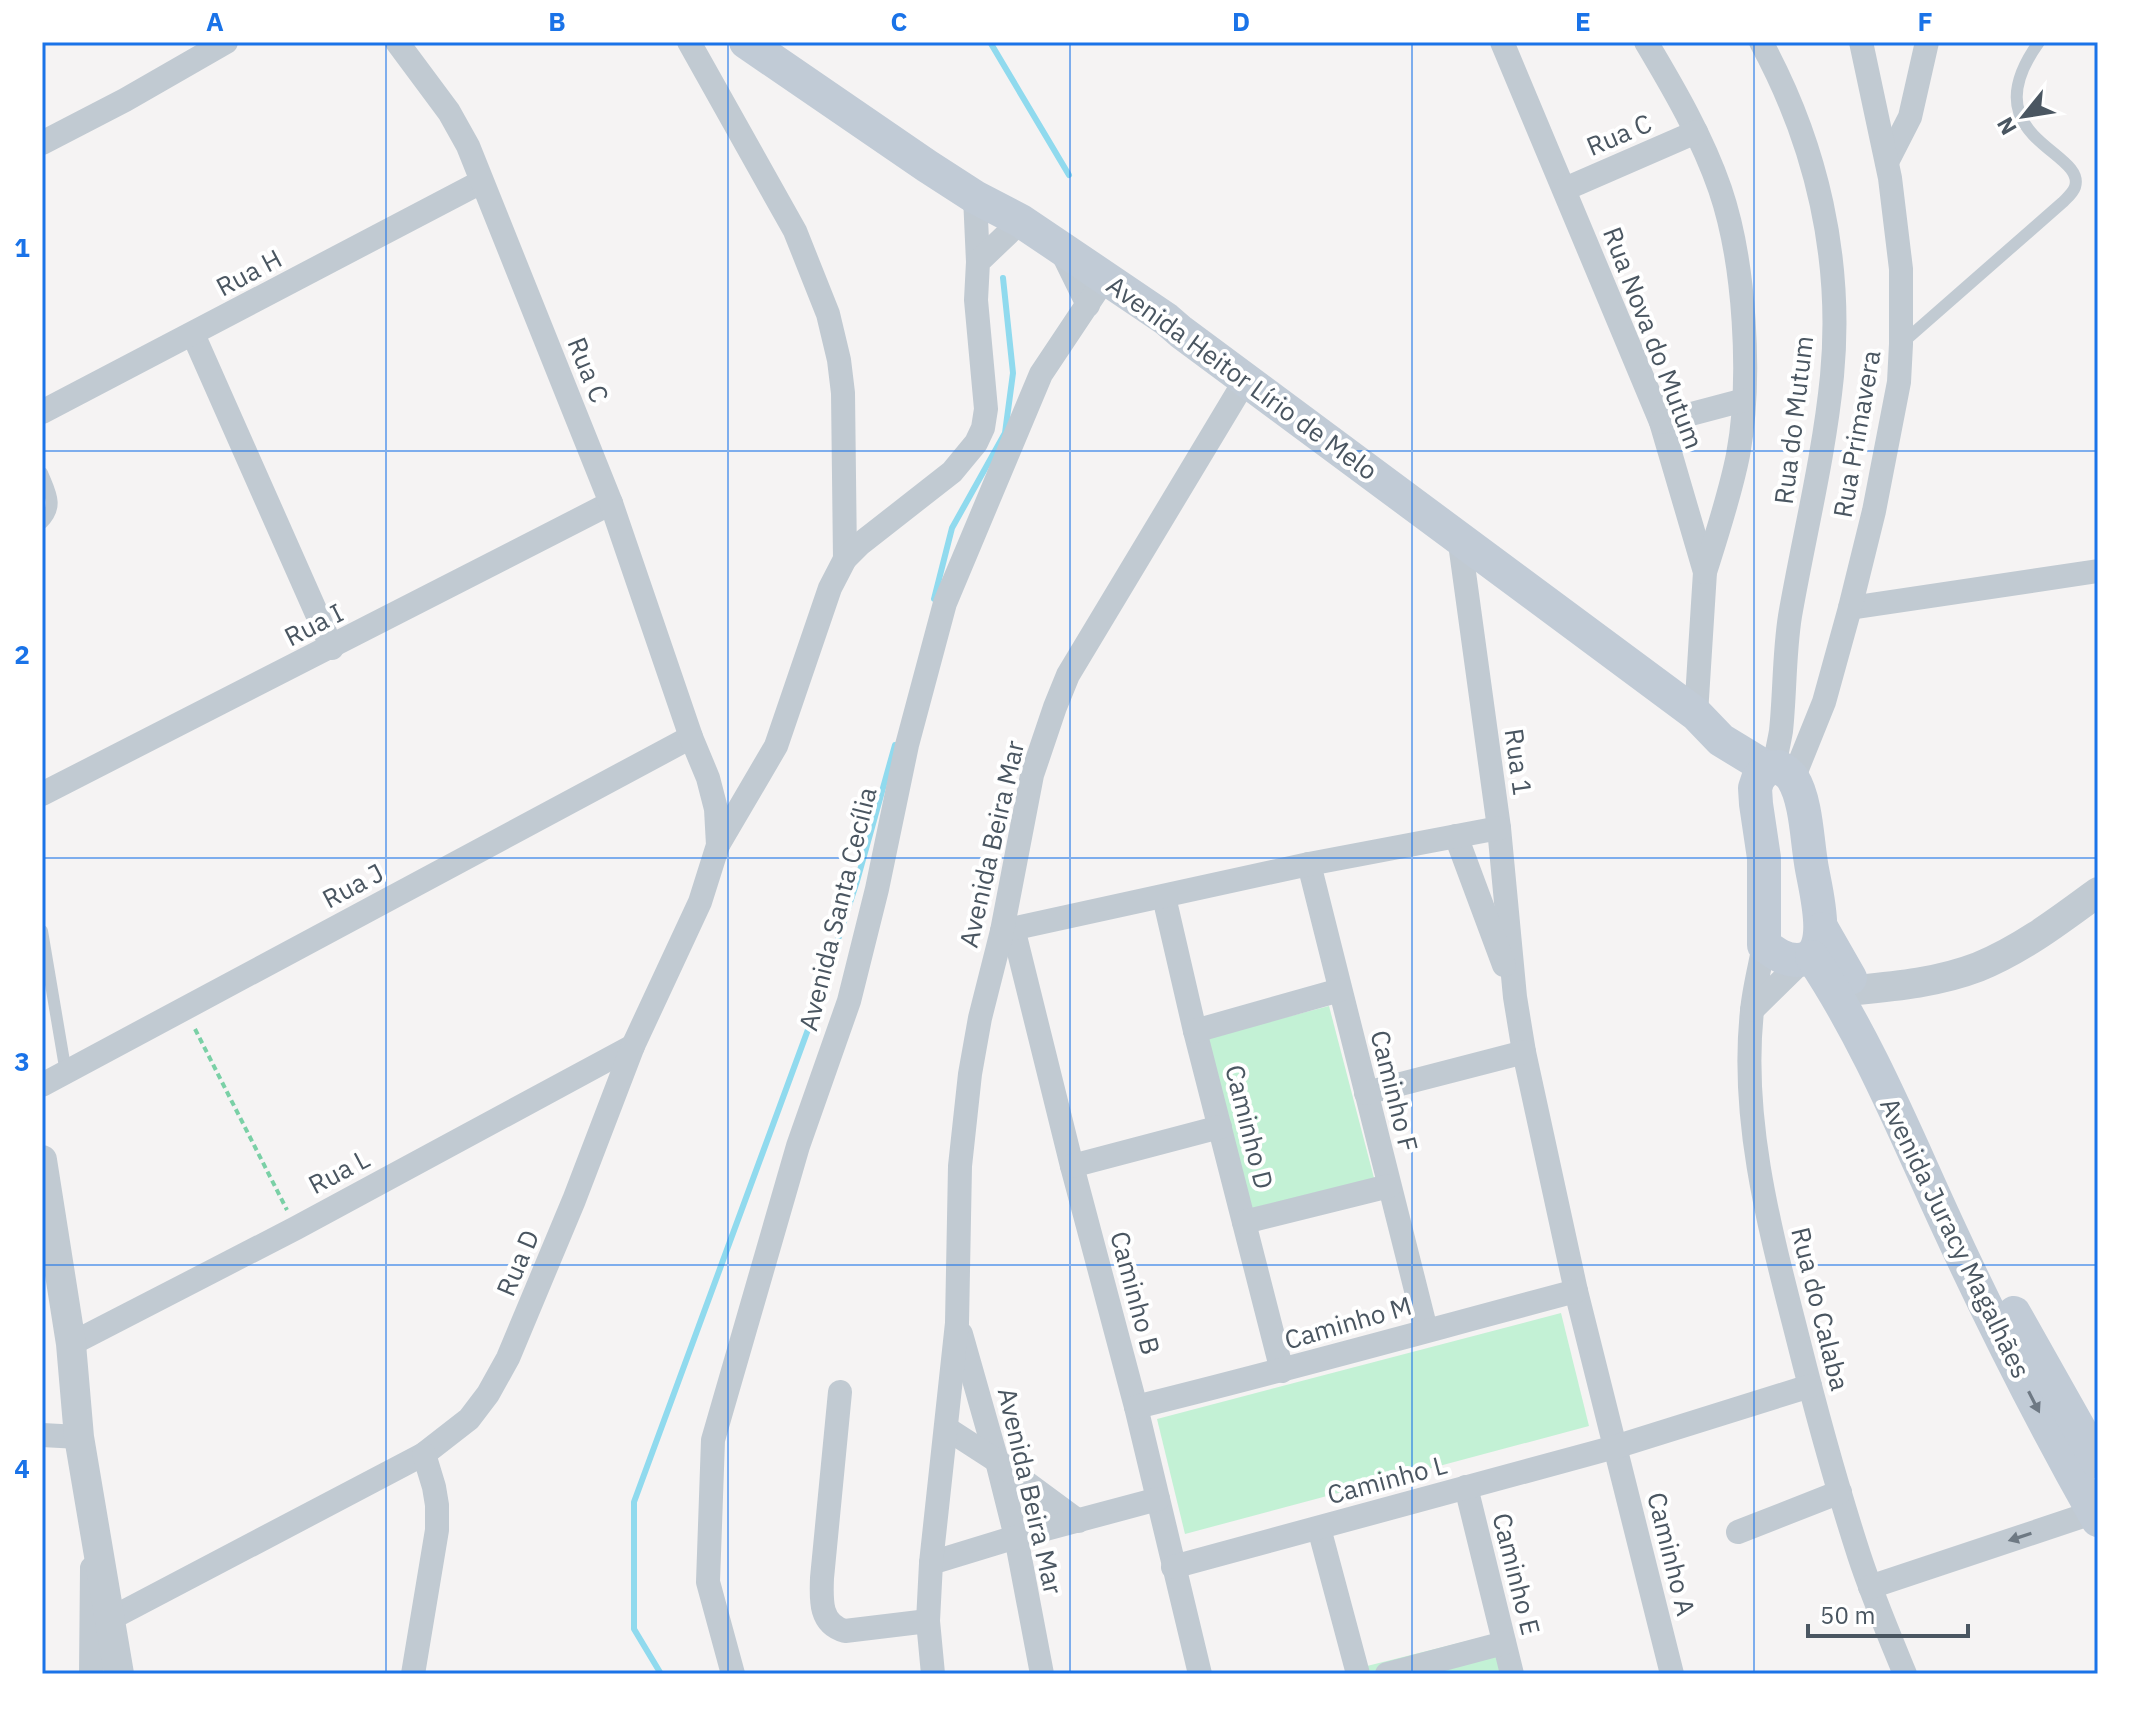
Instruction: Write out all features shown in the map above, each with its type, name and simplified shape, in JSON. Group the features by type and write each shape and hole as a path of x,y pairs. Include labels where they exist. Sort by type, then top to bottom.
{"main road":[{"name":"Avenida Heitor Lírio de Melo","path":"746,42 975,197 1021,221 1059,247 1096,291 1166,319 1696,714 1721,740 1756,804"},
{"name":"Avenida Heitor Lírio de Melo","path":"1721,740 1784,760"},
{"path":"1784,760 1803,809 1813,948 1786,959 1764,945 1764,858 1755,788 1758,779 1784,760"},
{"name":"Avenida Juracy Magalhães","path":"1813,948 1857,990 1992,1270 2045,1371 2098,1462"},
{"name":"Avenida Juracy Magalhães","path":"1813,948 1863,1045 2045,1424 2097,1514"}],"street":[{"path":"42,143 226,42"},
{"name":"Rua C","path":"397,42 449,112 468,146 611,503 691,737"},
{"path":"689,42 784,209 828,314 843,393 845,559"},
{"name":"Rua Nova do Mutum","path":"1502,42 1661,422 1705,572 1696,714"},
{"path":"1646,42 1696,132 1721,191 1739,273 1744,336 1744,400 1730,492 1705,572"},
{"name":"Rua do Mutum","path":"1761,42 1783,86 1813,163 1826,228 1834,325 1827,417 1788,627 1784,760"},
{"name":"Rua Primavera","path":"1784,760 1824,702 1874,511 1899,382 1901,269 1887,162 1861,42"},
{"path":"1887,162 1910,117 1927,42"},
{"name":"Rua C","path":"1565,189 1696,132"},
{"name":"Rua H","path":"42,412 481,182"},
{"path":"718,845 776,746 830,588 845,559 952,472 976,443 983,428 986,409 976,300 975,197"},
{"path":"978,262 1021,221"},
{"name":"Avenida Santa Cecília","path":"733,1674 708,1582 713,1440 798,1146 849,1001 877,889 907,745 945,603 1041,374 1096,291"},
{"path":"193,334 332,648"},
{"name":"Avenida Beira Mar","path":"933,1674 928,1621 931,1563 957,1323 958,1202 963,1130 980,1018 1008,929 1032,775 1068,675 1246,379"},
{"path":"1661,422 1744,400"},
{"name":"Rua I","path":"42,794 611,503"},
{"name":"Rua 1","path":"1459,536 1499,828 1515,997 1524,1052 1576,1291 1615,1447"},
{"path":"1850,608 2098,571"},
{"name":"Rua D","path":"110,1619 424,1454 469,1419 488,1394 508,1358 563,1228 633,1046 686,934 710,873 718,845 716,809 708,778 691,737"},
{"name":"Rua J","path":"42,1085 691,737"},
{"path":"1008,929 1309,864 1499,828"},
{"name":"Rua 1","path":"1456,836 1515,997"},
{"name":"Caminho F","path":"1309,864 1426,1330"},
{"path":"1857,990 1936,979 1977,967 2029,940 2098,892"},
{"name":"Caminho D","path":"1164,897 1282,1371"},
{"name":"Caminho B","path":"1008,929 1136,1407 1200,1674"},
{"name":"Rua do Calaba","path":"1764,945 1752,1010 1751,1096 1755,1146 1768,1215 1840,1492 1870,1587 1905,1674"},
{"path":"1752,1010 1813,948"},
{"path":"1195,1031 1340,990"},
{"name":"Rua L","path":"71,1344 296,1228 633,1046"},
{"path":"1366,1093 1524,1052"},
{"path":"1072,1166 1220,1127"},
{"path":"42,1160 71,1344 79,1437 119,1674"},
{"path":"1244,1222 1389,1186"},
{"name":"Caminho M","path":"1136,1407 1282,1371 1576,1291"},
{"name":"Avenida Beira Mar","path":"957,1323 1016,1537 1042,1674"},
{"name":"Caminho L","path":"1173,1567 1615,1447 1810,1386"},
{"path":"840,1392 822,1567 824,1616 837,1629 845,1631 928,1621"},
{"path":"946,1428 1078,1521"},
{"path":"42,1435 79,1437"},
{"name":"Caminho A","path":"1615,1447 1672,1674"},
{"path":"413,1674 437,1530 434,1487 424,1454"},
{"name":"Caminho E","path":"1466,1487 1512,1674"},
{"path":"1738,1532 1840,1492"},
{"path":"931,1563 1158,1499"},
{"path":"1870,1587 2097,1514"},
{"path":"91,1674 93,1526"},
{"path":"1319,1528 1358,1674"},
{"path":"1387,1674 1504,1643"}],"lane":[{"path":"1901,344 2063,202 2075,187 2071,168 2027,129 2019,114 2017,80 2039,42"},
{"path":"42,473 53,504 51,513 42,523"},
{"path":"42,931 66,1073"}],"path":[{"path":"185,1009 296,1228"}],"green space":[{"path":"1329,1006 1374,1178 1250,1209 1206,1038"},
{"path":"1561,1313 1589,1426 1185,1534 1157,1419"},
{"path":"1491,1635 1501,1674 1369,1674 1367,1666"}],"waterway":[{"path":"990,42 1069,175"},
{"path":"934,599 952,528 1005,433 1013,373 1003,278"},
{"path":"661,1674 634,1629 634,1502 813,1016 857,881 895,745"}]}
